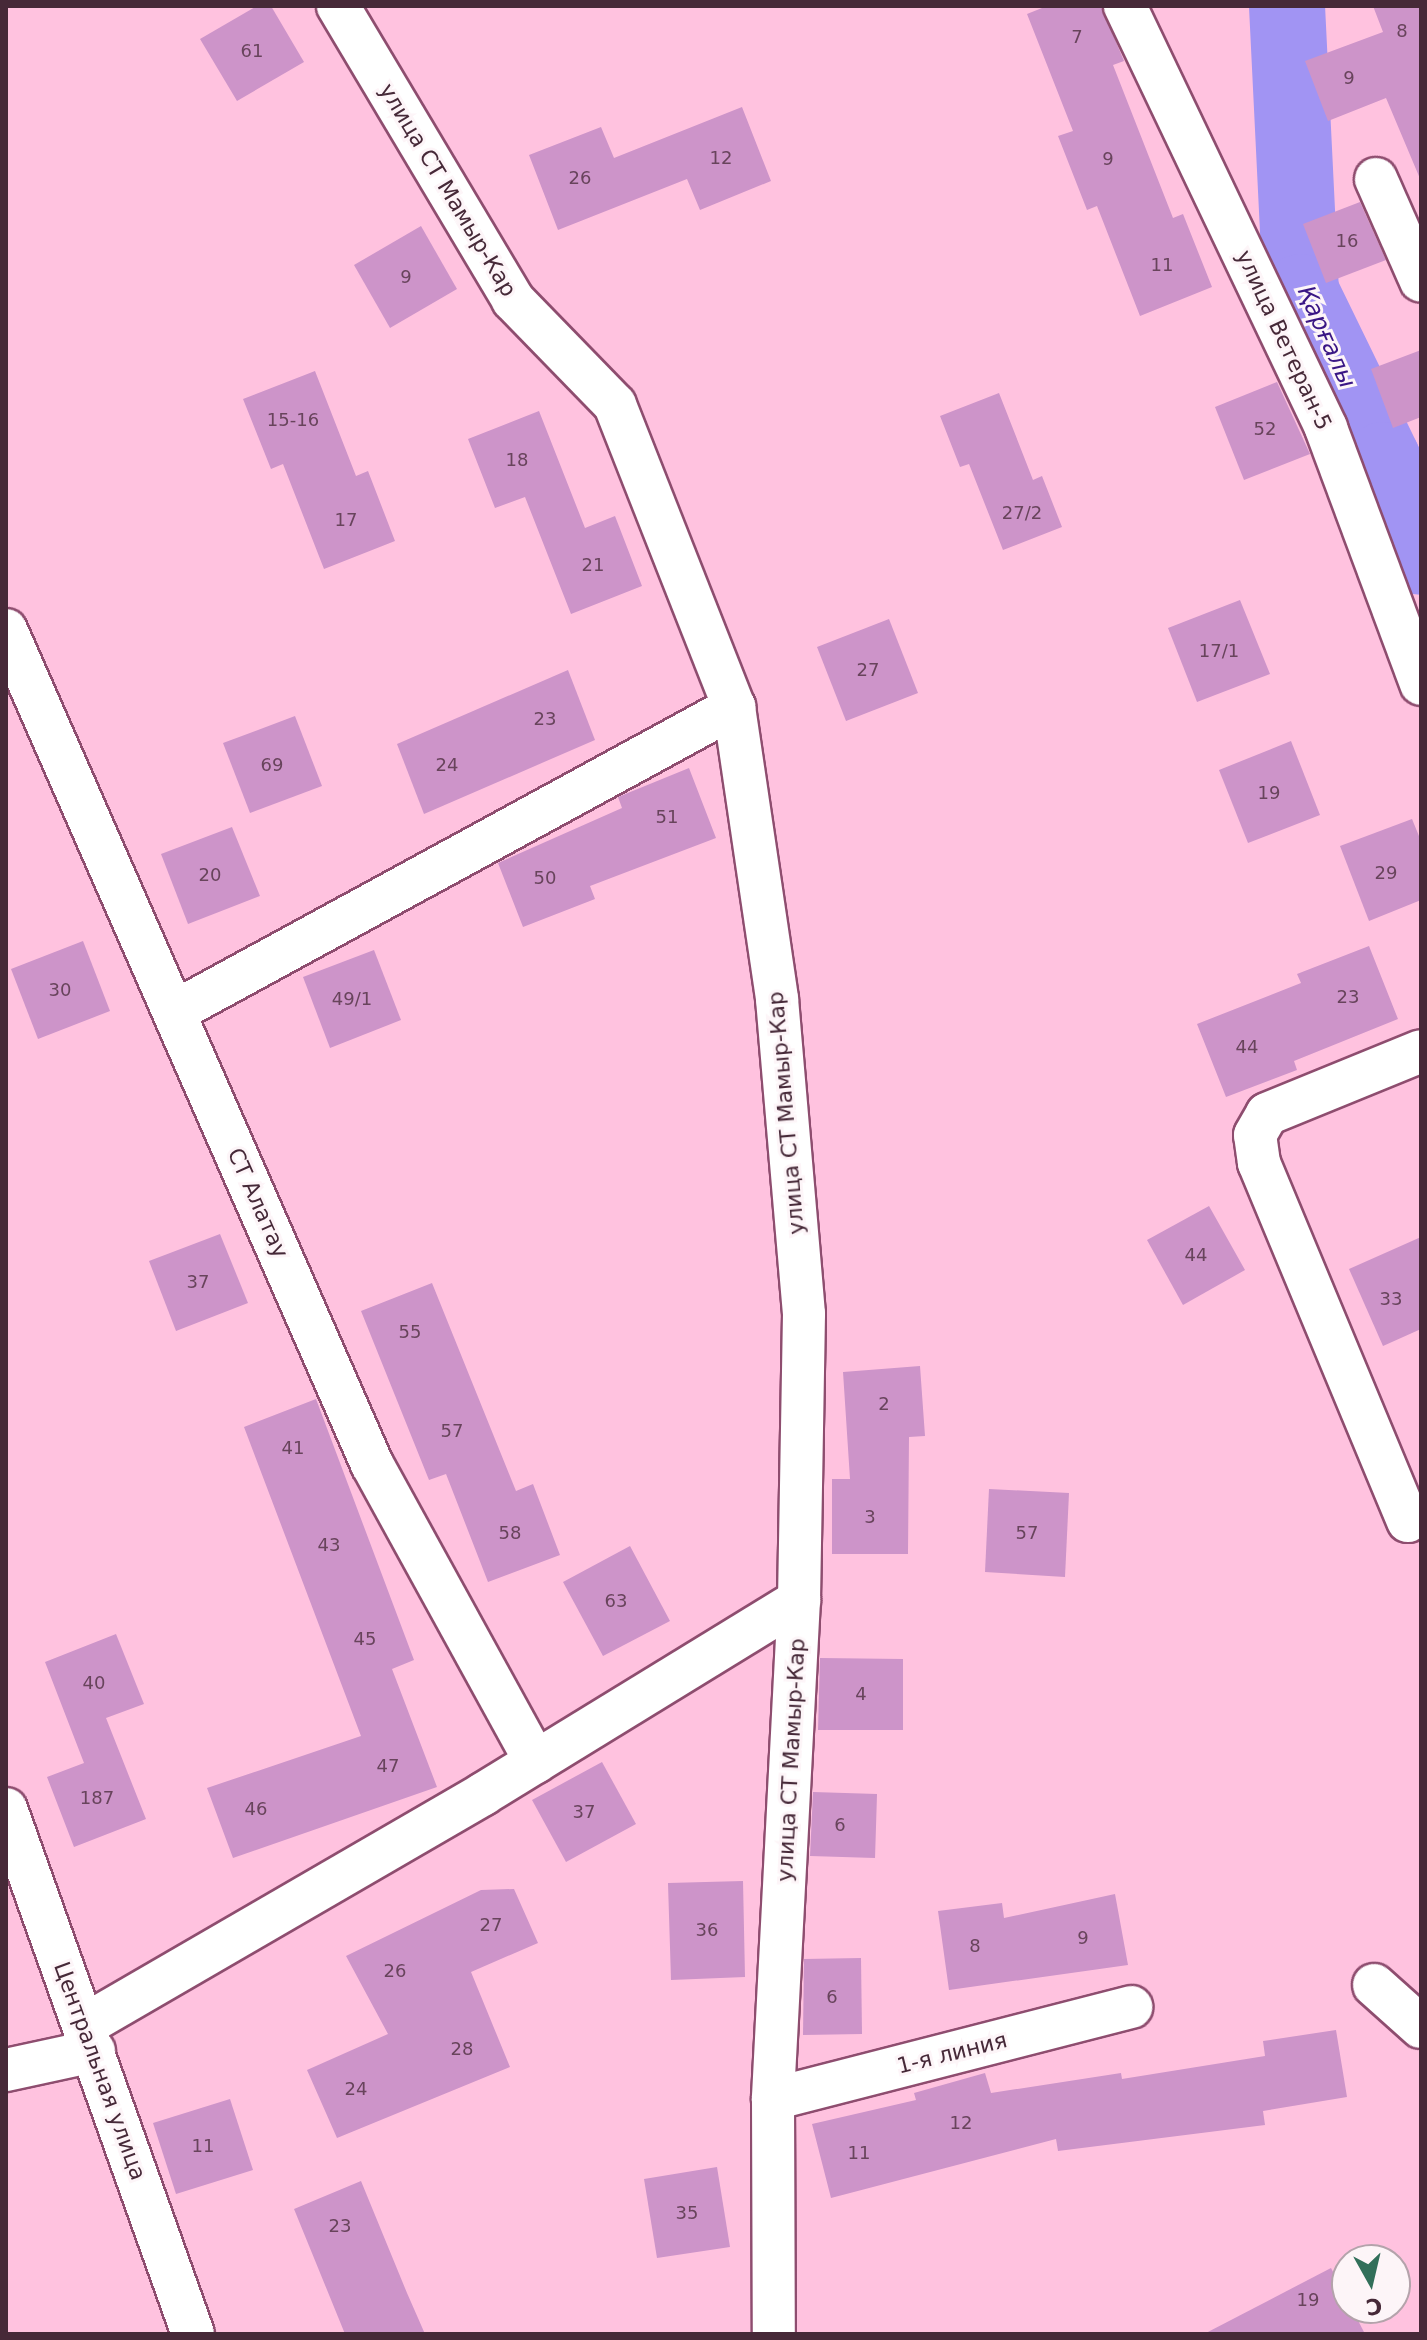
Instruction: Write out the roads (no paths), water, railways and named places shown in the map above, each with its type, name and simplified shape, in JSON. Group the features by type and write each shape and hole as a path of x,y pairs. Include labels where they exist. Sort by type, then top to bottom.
{"street":[{"name":"улица СТ Мамыр-Кар","path":"338,6 513,300 615,405 734,707 777,999 804,1314 799,1600 773,2099 774,2334"},
{"name":"улица Ветеран-5","path":"1125,6 1326,428 1421,684"},
{"path":"1376,179 1421,281"},
{"name":"СТ Алатау","path":"6,630 372,1464 536,1762"},
{"path":"174,1012 734,707"},
{"path":"1408,1521 1259,1163 1255,1135 1267,1114 1421,1051"},
{"path":"6,2070 89,2038 799,1600"},
{"name":"Центральная улица","path":"6,1809 193,2334"},
{"path":"1374,1985 1421,2027"},
{"name":"1-я линия","path":"773,2099 1131,2007"}],"waterway":[{"name":"Қарғалы","path":"1287,6 1301,292 1383,460 1421,557"}]}
